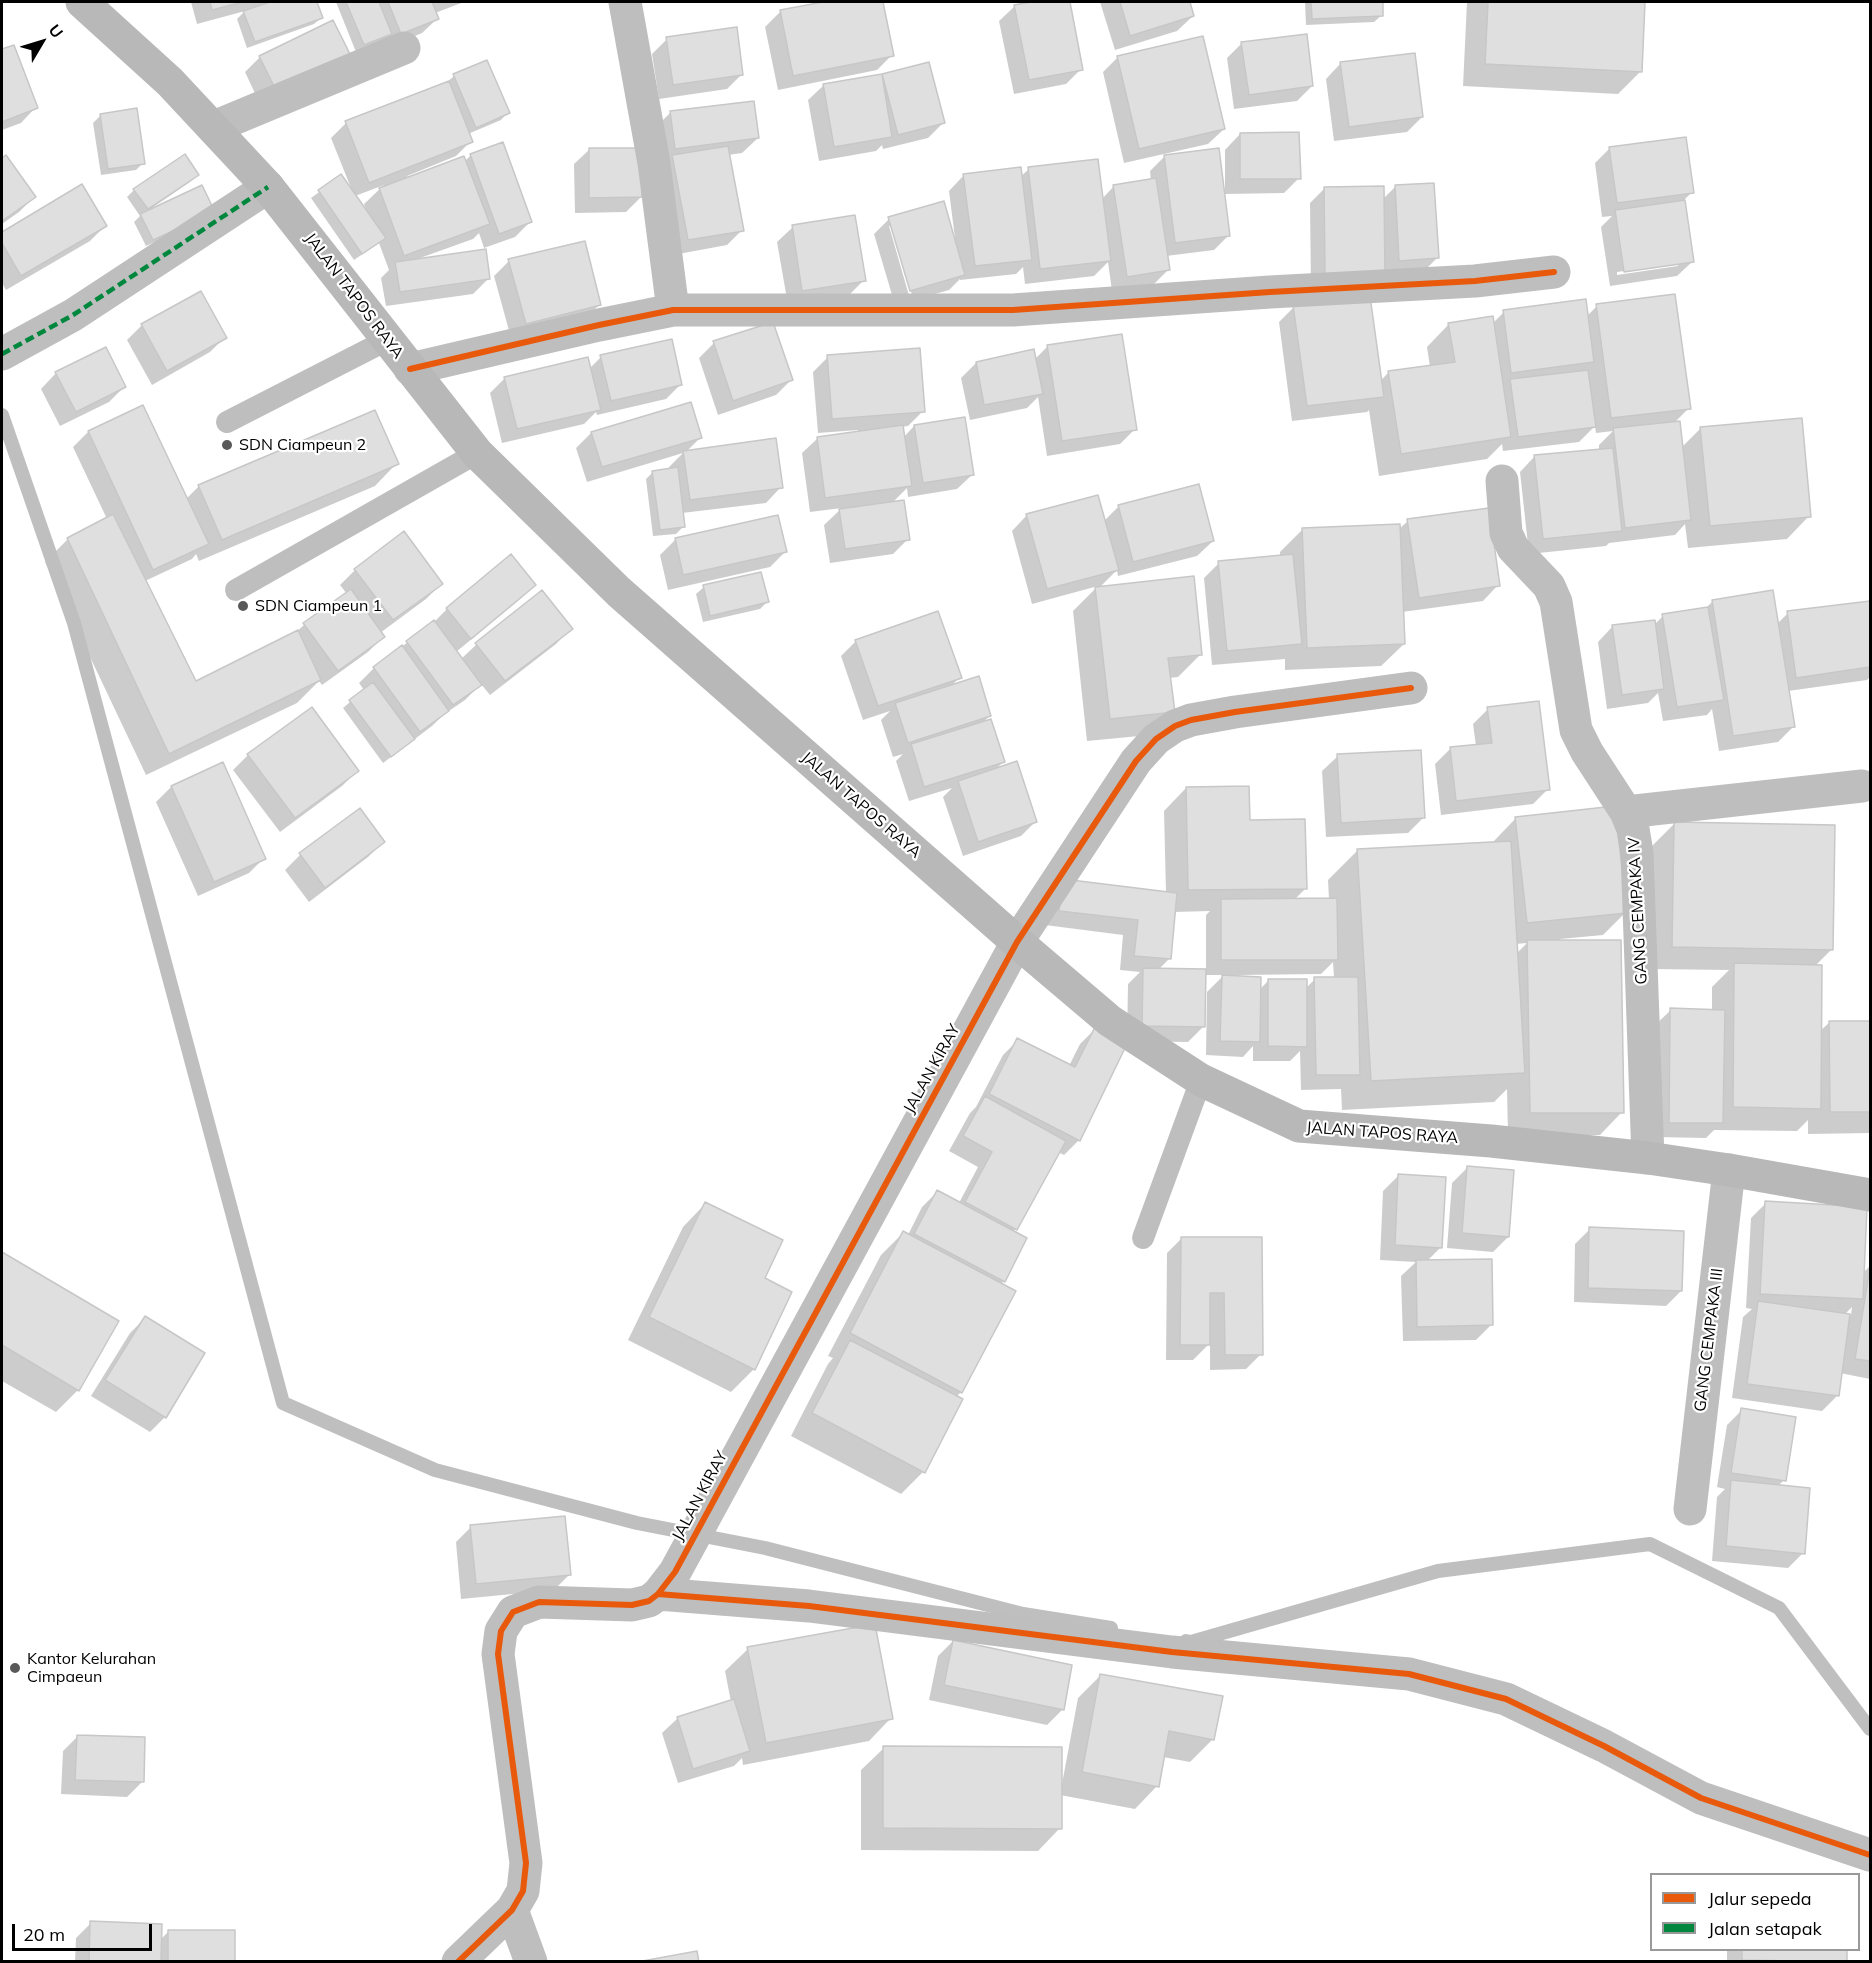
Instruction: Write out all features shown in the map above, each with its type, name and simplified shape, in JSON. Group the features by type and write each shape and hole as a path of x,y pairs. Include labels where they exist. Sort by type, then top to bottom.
{"main road":[{"name":"JALAN TAPOS RAYA","path":"82,2 170,82 268,186 477,453 619,592 1110,1021 1201,1080 1299,1126 1491,1141 1648,1158 1870,1195"}],"street":[{"path":"625,2 654,163 673,310"},
{"path":"214,127 404,48"},
{"path":"2,353 73,315 268,186"},
{"path":"410,369 673,310 1013,310 1270,292 1475,281 1554,272"},
{"name":"GANG CEMPAKA IV","path":"1502,481 1506,533 1513,548 1549,586 1556,602 1576,729 1587,752 1626,812 1633,829 1637,853 1648,1158"},
{"name":"JALAN KIRAY","path":"667,1583 1017,942 1136,761 1156,739 1174,726 1191,720 1411,688"},
{"path":"1626,812 1862,786"},
{"name":"GANG CEMPAKA III","path":"1690,1509 1729,1170"},
{"path":"458,1962 512,1910 524,1891 526,1863 498,1654 501,1631 513,1612 539,1602 632,1605 650,1601 667,1583 809,1606 1172,1652 1409,1674 1506,1700 1604,1746 1701,1798 1870,1855"},
{"path":"512,1910 531,1962"}],"lane":[{"path":"227,422 387,340"},
{"path":"236,590 477,453"},
{"path":"1143,1238 1201,1080"}],"building":[{"path":"210,2 243,2 212,10"},
{"path":"270,2 317,2 323,18 255,42 243,11"},
{"path":"346,2 379,2 392,34 364,45"},
{"path":"388,2 432,2 439,19 401,34"},
{"path":"823,2 883,2 894,56 793,76 780,10"},
{"path":"1031,2 1070,2 1083,70 1029,80 1014,5"},
{"path":"1120,2 1190,2 1194,16 1130,36"},
{"path":"1311,2 1383,2 1383,16 1312,19"},
{"path":"1488,2 1645,2 1642,72 1485,64"},
{"path":"333,20 350,54 276,90 259,56"},
{"path":"737,27 743,75 673,85 666,37"},
{"path":"1307,34 1313,86 1249,95 1241,42"},
{"path":"1203,36 1225,129 1139,149 1117,56"},
{"path":"14,45 38,108 2,122 2,49"},
{"path":"1415,53 1423,117 1349,127 1340,62"},
{"path":"487,60 510,113 476,128 453,74"},
{"path":"929,62 945,123 898,135 882,74"},
{"path":"882,74 892,137 834,147 823,84"},
{"path":"449,81 473,142 369,183 345,121"},
{"path":"754,101 759,138 675,149 670,111"},
{"path":"137,108 145,164 108,169 100,114"},
{"path":"1299,132 1301,179 1240,179 1240,133"},
{"path":"1686,137 1694,193 1617,203 1609,147"},
{"path":"503,142 532,222 499,234 470,154"},
{"path":"728,146 744,231 688,240 672,155"},
{"path":"589,148 643,148 642,197 589,198"},
{"path":"1219,148 1230,236 1175,243 1164,155"},
{"path":"185,154 199,175 148,209 133,189"},
{"path":"6,155 36,197 2,221 2,158"},
{"path":"464,156 490,224 404,256 379,188"},
{"path":"1098,159 1111,261 1040,269 1028,167"},
{"path":"1021,167 1032,260 975,266 963,174"},
{"path":"341,174 386,238 362,254 318,190"},
{"path":"1156,178 1170,270 1127,277 1113,185"},
{"path":"1434,183 1439,258 1399,261 1395,185"},
{"path":"82,184 107,226 21,276 2,243 2,232"},
{"path":"202,185 215,212 153,240 140,214"},
{"path":"1384,186 1385,276 1325,277 1324,187"},
{"path":"1685,200 1694,262 1624,272 1615,210"},
{"path":"944,201 965,275 910,291 888,217"},
{"path":"855,215 866,281 802,291 792,225"},
{"path":"585,241 601,305 526,324 508,259"},
{"path":"486,249 490,279 400,292 395,262"},
{"path":"201,291 227,338 167,371 141,324"},
{"path":"1675,294 1691,409 1611,418 1596,304"},
{"path":"1370,296 1384,397 1307,406 1293,305"},
{"path":"1586,299 1594,362 1511,373 1503,310"},
{"path":"1493,316 1511,437 1401,454 1388,371 1455,362 1448,323"},
{"path":"773,322 793,380 733,401 713,341"},
{"path":"1122,334 1137,430 1062,441 1047,345"},
{"path":"672,339 682,385 611,401 600,355"},
{"path":"106,347 126,387 76,412 55,372"},
{"path":"920,348 925,412 832,419 827,355"},
{"path":"1034,349 1043,394 984,405 976,362"},
{"path":"588,357 601,410 517,429 504,377"},
{"path":"1588,370 1596,427 1518,437 1510,379"},
{"path":"691,402 702,438 602,467 591,432"},
{"path":"143,405 209,544 153,570 88,431"},
{"path":"375,410 399,464 222,540 198,485"},
{"path":"965,417 974,475 923,483 914,425"},
{"path":"1802,418 1811,517 1710,526 1700,427"},
{"path":"1680,421 1691,520 1625,528 1613,428"},
{"path":"903,425 912,486 825,498 817,437"},
{"path":"776,438 783,488 690,500 683,451"},
{"path":"1613,448 1622,531 1543,539 1534,455"},
{"path":"678,467 685,527 660,530 652,471"},
{"path":"1199,484 1214,541 1133,562 1118,505"},
{"path":"1098,495 1119,570 1047,589 1026,514"},
{"path":"904,500 910,540 845,549 839,509"},
{"path":"1489,508 1500,586 1419,598 1407,519"},
{"path":"113,514 196,681 298,630 321,680 169,754 67,538"},
{"path":"778,515 787,552 683,575 675,538"},
{"path":"1400,524 1405,644 1307,648 1302,528"},
{"path":"404,531 443,584 393,620 354,569"},
{"path":"511,554 536,585 471,639 446,608"},
{"path":"1293,554 1302,644 1227,651 1218,561"},
{"path":"761,572 769,602 710,616 703,585"},
{"path":"1194,576 1202,655 1168,658 1175,712 1110,719 1095,587"},
{"path":"351,589 385,637 338,671 303,623"},
{"path":"542,590 573,629 505,681 475,643"},
{"path":"1773,590 1795,727 1733,736 1712,600"},
{"path":"1870,601 1870,667 1796,678 1787,611"},
{"path":"1708,607 1724,700 1677,707 1662,614"},
{"path":"938,611 962,678 878,706 855,640"},
{"path":"434,620 482,685 453,705 406,641"},
{"path":"1655,620 1664,689 1622,695 1612,625"},
{"path":"402,645 449,711 420,732 373,667"},
{"path":"979,676 991,716 908,743 895,703"},
{"path":"373,682 415,739 391,757 349,700"},
{"path":"1539,701 1550,790 1456,801 1450,747 1492,743 1487,707"},
{"path":"312,707 359,771 295,818 247,754"},
{"path":"991,719 1005,762 924,787 911,744"},
{"path":"1421,750 1425,818 1341,823 1337,754"},
{"path":"1017,761 1037,822 978,842 958,781"},
{"path":"223,762 266,859 214,882 171,786"},
{"path":"1249,786 1250,820 1305,819 1307,889 1188,890 1186,787"},
{"path":"1615,806 1627,913 1527,923 1515,817"},
{"path":"360,808 385,842 325,888 299,853"},
{"path":"1674,822 1835,825 1833,950 1672,947"},
{"path":"1511,841 1525,1073 1371,1081 1357,849"},
{"path":"1063,879 1177,893 1171,959 1134,956 1138,920 1059,911"},
{"path":"1337,898 1338,960 1221,960 1221,899"},
{"path":"1527,940 1621,940 1624,1113 1530,1113"},
{"path":"1734,963 1822,965 1821,1109 1733,1107"},
{"path":"1143,968 1206,969 1205,1027 1142,1026"},
{"path":"1222,975 1261,977 1260,1042 1220,1041"},
{"path":"1314,977 1358,977 1360,1075 1316,1075"},
{"path":"1268,979 1307,979 1307,1047 1268,1046"},
{"path":"1670,1008 1725,1010 1723,1123 1669,1123"},
{"path":"1829,1021 1870,1021 1870,1112 1830,1112"},
{"path":"1095,1027 1127,1044 1080,1141 989,1094 1017,1038 1075,1067"},
{"path":"985,1096 1066,1141 1017,1230 965,1202 992,1152 963,1136"},
{"path":"1467,1166 1514,1170 1509,1237 1462,1233"},
{"path":"1398,1174 1446,1177 1442,1248 1395,1245"},
{"path":"937,1190 1027,1238 1005,1282 914,1234"},
{"path":"1765,1201 1867,1207 1863,1299 1760,1294"},
{"path":"705,1202 783,1240 765,1278 792,1292 755,1370 649,1317"},
{"path":"1589,1227 1684,1231 1682,1291 1588,1288"},
{"path":"903,1231 1016,1291 962,1393 850,1333"},
{"path":"1181,1237 1262,1237 1263,1355 1225,1355 1224,1293 1210,1293 1210,1345 1180,1345"},
{"path":"2,1252 119,1321 79,1391 2,1345"},
{"path":"1492,1259 1493,1325 1417,1327 1416,1260"},
{"path":"1870,1268 1870,1361 1855,1359"},
{"path":"1758,1301 1850,1314 1839,1396 1747,1384"},
{"path":"145,1316 205,1353 166,1418 105,1380"},
{"path":"850,1340 963,1399 925,1473 812,1413"},
{"path":"1741,1408 1796,1417 1786,1481 1731,1473"},
{"path":"1731,1480 1810,1488 1805,1554 1726,1546"},
{"path":"565,1516 571,1575 476,1584 470,1525"},
{"path":"875,1624 893,1719 766,1743 747,1647"},
{"path":"953,1640 1072,1665 1064,1710 944,1685"},
{"path":"1100,1674 1223,1696 1214,1740 1169,1731 1159,1787 1082,1772"},
{"path":"734,1699 750,1751 693,1769 677,1717"},
{"path":"77,1735 145,1737 144,1782 75,1780"},
{"path":"883,1746 1062,1747 1062,1829 883,1828"},
{"path":"90,1921 162,1924 161,1962 89,1962"},
{"path":"168,1930 235,1930 235,1962 168,1962"},
{"path":"697,1951 699,1962 637,1962"},
{"path":"1742,1951 1847,1951 1847,1962 1742,1960"}],"waterway":[{"path":"2,415 74,623 283,1403 435,1470 637,1523 765,1548 1023,1614 1111,1628"},
{"path":"1186,1641 1191,1642 1438,1571 1650,1544 1779,1608 1870,1729"}],"marked path":[{"path":"2,354 73,315 268,187"}],"cycle path":[{"path":"410,369 673,310 1013,310 1270,292 1475,281 1554,272"},
{"path":"458,1962 512,1910 523,1891 526,1863 498,1654 501,1631 513,1612 539,1602 632,1605 649,1601 658,1594 675,1572 1017,942 1136,761 1156,739 1175,726 1191,720 1411,688"},
{"path":"658,1594 809,1606 1172,1652 1409,1674 1506,1699 1604,1746 1701,1798 1870,1855"}],"place":[{"name":"SDN Ciampeun 2","path":"227,445"},
{"name":"SDN Ciampeun 1","path":"243,606"},
{"name":"Kantor Kelurahan Cimpaeun","path":"15,1668"}]}
